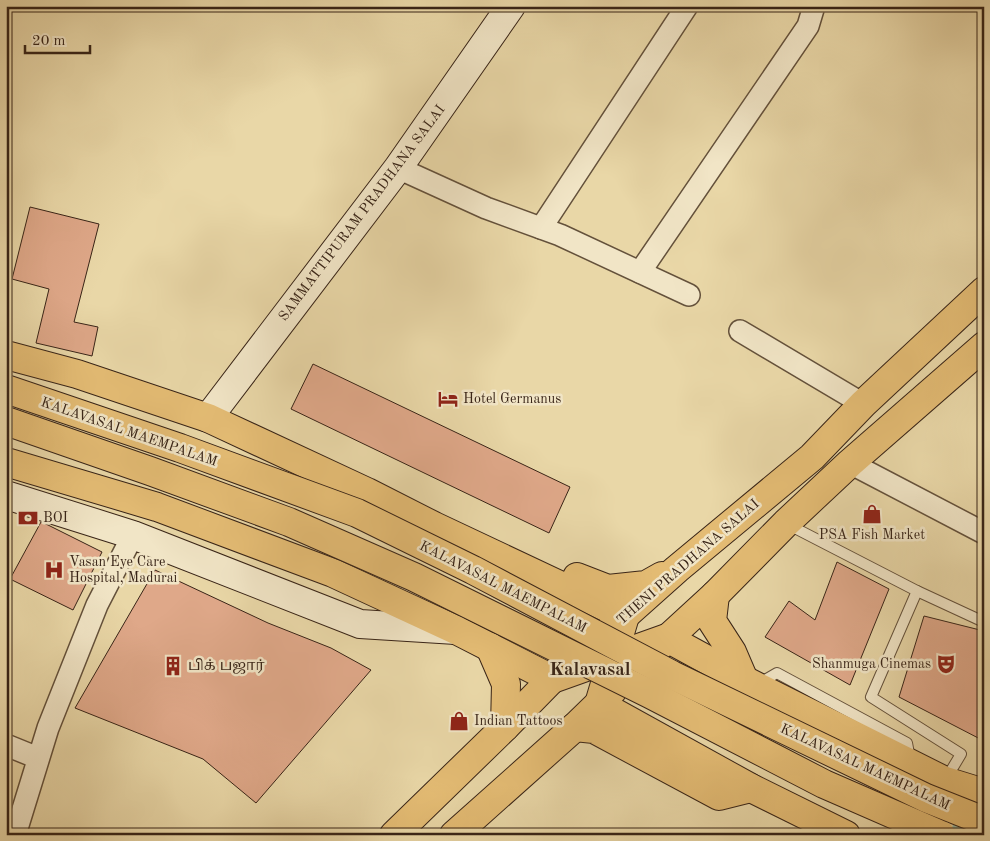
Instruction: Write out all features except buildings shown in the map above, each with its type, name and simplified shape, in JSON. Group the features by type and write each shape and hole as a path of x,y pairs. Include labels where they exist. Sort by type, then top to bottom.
{"main road":[{"name":"THENI PRADHANA SALAI","path":"394,835 552,679 677,569 812,457 863,404 984,291"},
{"path":"454,835 575,727 667,638 715,595 850,463 984,346"},
{"path":"6,355 77,374 208,418 625,616 599,704"},
{"name":"KALAVASAL MAEMPALAM","path":"6,389 180,448 357,513 473,570 672,675 926,798 984,821"},
{"path":"6,421 289,522 414,577 650,694 824,784 941,835"},
{"path":"6,462 157,507 323,569 456,630 552,679 667,638 750,683 945,781 984,793"},
{"path":"434,526 473,524 572,575 608,589 646,584 677,569"},
{"path":"715,595 712,621 750,683"},
{"path":"490,647 506,684 505,727"},
{"path":"599,704 751,788 846,835"},
{"path":"575,727 594,729 719,796 751,788"}],"street":[{"name":"SAMMATTIPURAM PRADHANA SALAI","path":"208,418 398,168 511,6"},
{"path":"541,228 687,6"},
{"path":"640,272 808,26 814,6"},
{"path":"398,168 486,208 560,235 689,295"},
{"path":"740,331 863,404"},
{"path":"850,463 984,533"},
{"path":"6,494 133,535 360,624 456,630"},
{"path":"15,835 48,728 97,605 133,535"},
{"path":"6,745 38,758"}],"lane":[{"path":"786,524 984,622"},
{"path":"917,590 871,697 961,754 945,781"}],"waterway":[{"path":"960,835 979,802"}],"place":[{"name":"Hotel Germanus","path":"448,399"},
{"name":"PSA Fish Market","path":"872,514"},
{"name":"BOI","path":"28,518"},
{"name":"Vasan Eye Care Hospital, Madurai","path":"54,570"},
{"name":"Shanmuga Cinemas","path":"946,664"},
{"name":"பிக் பஜார்","path":"173,666"},
{"name":"Indian Tattoos","path":"459,721"}],"district":[{"name":"Kalavasal","path":"590,670"}]}
